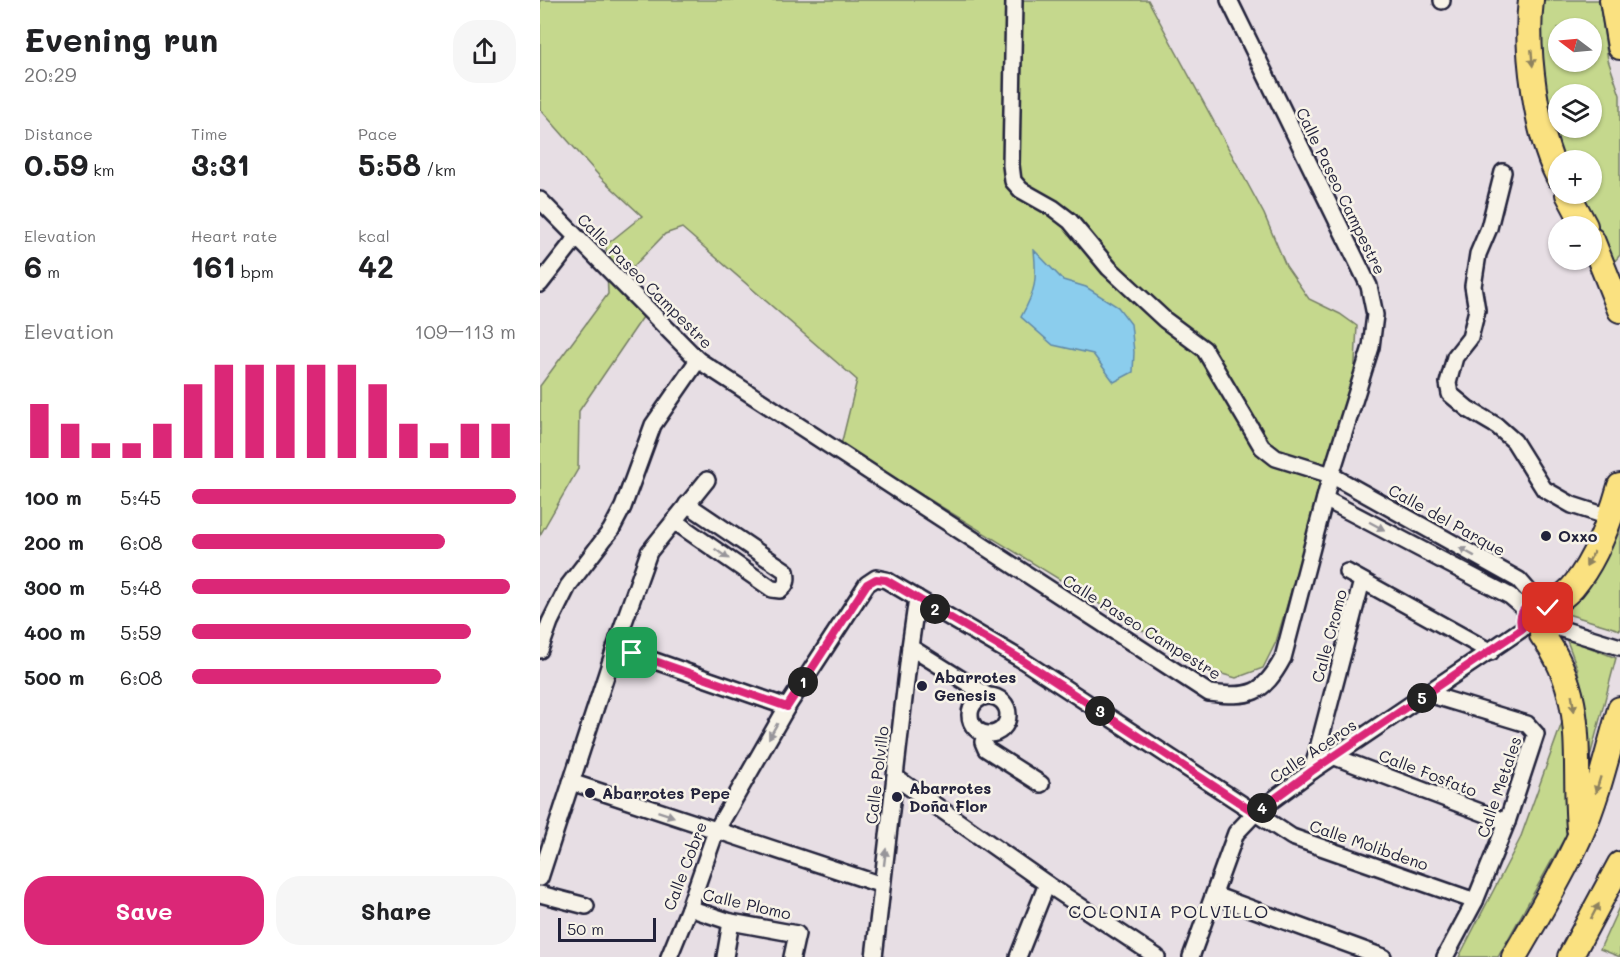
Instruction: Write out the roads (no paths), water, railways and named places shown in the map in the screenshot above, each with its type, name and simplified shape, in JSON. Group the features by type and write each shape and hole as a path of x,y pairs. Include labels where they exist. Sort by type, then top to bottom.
{"main road":[{"path":"1531,0 1528,22 1536,105 1550,150"},
{"path":"1612,0 1620,47"},
{"path":"1602,263 1620,305"},
{"path":"1580,836 1575,721 1571,694 1541,620 1573,586 1600,541 1620,486"},
{"path":"1514,957 1580,836 1620,709"},
{"path":"1570,957 1620,864"}],"street":[{"name":"Calle del Parque","path":"1014,0 1011,165 1013,181 1021,190 1053,208 1070,221 1109,268 1165,320 1204,349 1262,447 1276,458 1331,475 1519,580 1541,620"},
{"name":"Calle Paseo Campestre","path":"540,200 698,360 1209,693 1232,696 1254,692 1272,678 1283,658 1331,475 1371,346 1375,315 1369,286 1228,0"},
{"path":"1503,172 1489,228 1478,254 1473,286 1477,310 1470,338 1455,357 1448,383 1450,394 1468,409 1497,426 1514,441 1544,489 1572,504 1609,517"},
{"path":"540,284 576,238"},
{"path":"540,650 550,622 568,586 611,530 623,507 653,425 698,360"},
{"path":"540,879 618,639 649,552 707,480"},
{"path":"1325,499 1510,596 1524,608 1520,618 1541,620 1614,645"},
{"path":"674,521 772,589 780,590 786,586 788,578 786,571 687,504"},
{"path":"1410,543 1420,526"},
{"path":"1347,572 1362,581"},
{"name":"Calle Molibdeno","path":"876,579 886,580 1019,658 1292,837 1475,901"},
{"name":"Calle Cobre","path":"669,957 716,831 787,707 867,584 876,579"},
{"name":"Calle Cromo","path":"1312,771 1362,581 1491,651"},
{"name":"Calle Polvillo","path":"874,957 917,598"},
{"name":"Calle Aceros","path":"1191,957 1236,833 1255,813 1312,771 1541,620"},
{"path":"618,639 632,653 787,707"},
{"path":"910,647 988,696 1000,700 1007,710 1007,717 998,732 986,734 976,729 970,713 976,701 988,696"},
{"path":"610,667 620,658 632,653"},
{"name":"Calle Metales","path":"1428,694 1527,724 1536,734 1507,822 1475,901 1445,957"},
{"path":"986,734 983,742 986,749 1041,784"},
{"name":"Calle Fosfato","path":"1335,757 1507,822"},
{"path":"895,777 1047,884 1157,957"},
{"path":"571,782 882,885"},
{"path":"1018,957 1047,884"},
{"path":"540,894 586,906"},
{"path":"1214,895 1383,957"},
{"name":"Calle Plomo","path":"689,908 731,922 797,934 792,957"},
{"path":"725,957 731,922"}],"water":[{"path":"1034,250 1063,280 1086,287 1118,307 1131,324 1134,352 1133,372 1114,382 1093,354 1053,345 1021,317 1034,285"}],"place":[{"name":"Oxxo","path":"1546,536"},
{"name":"Abarrotes Genesis","path":"922,686"},
{"name":"Abarrotes Pepe","path":"590,793"},
{"name":"Abarrotes Doña Flor","path":"897,797"}],"district":[{"name":"COLONIA POLVILLO","path":"1169,912"}]}
